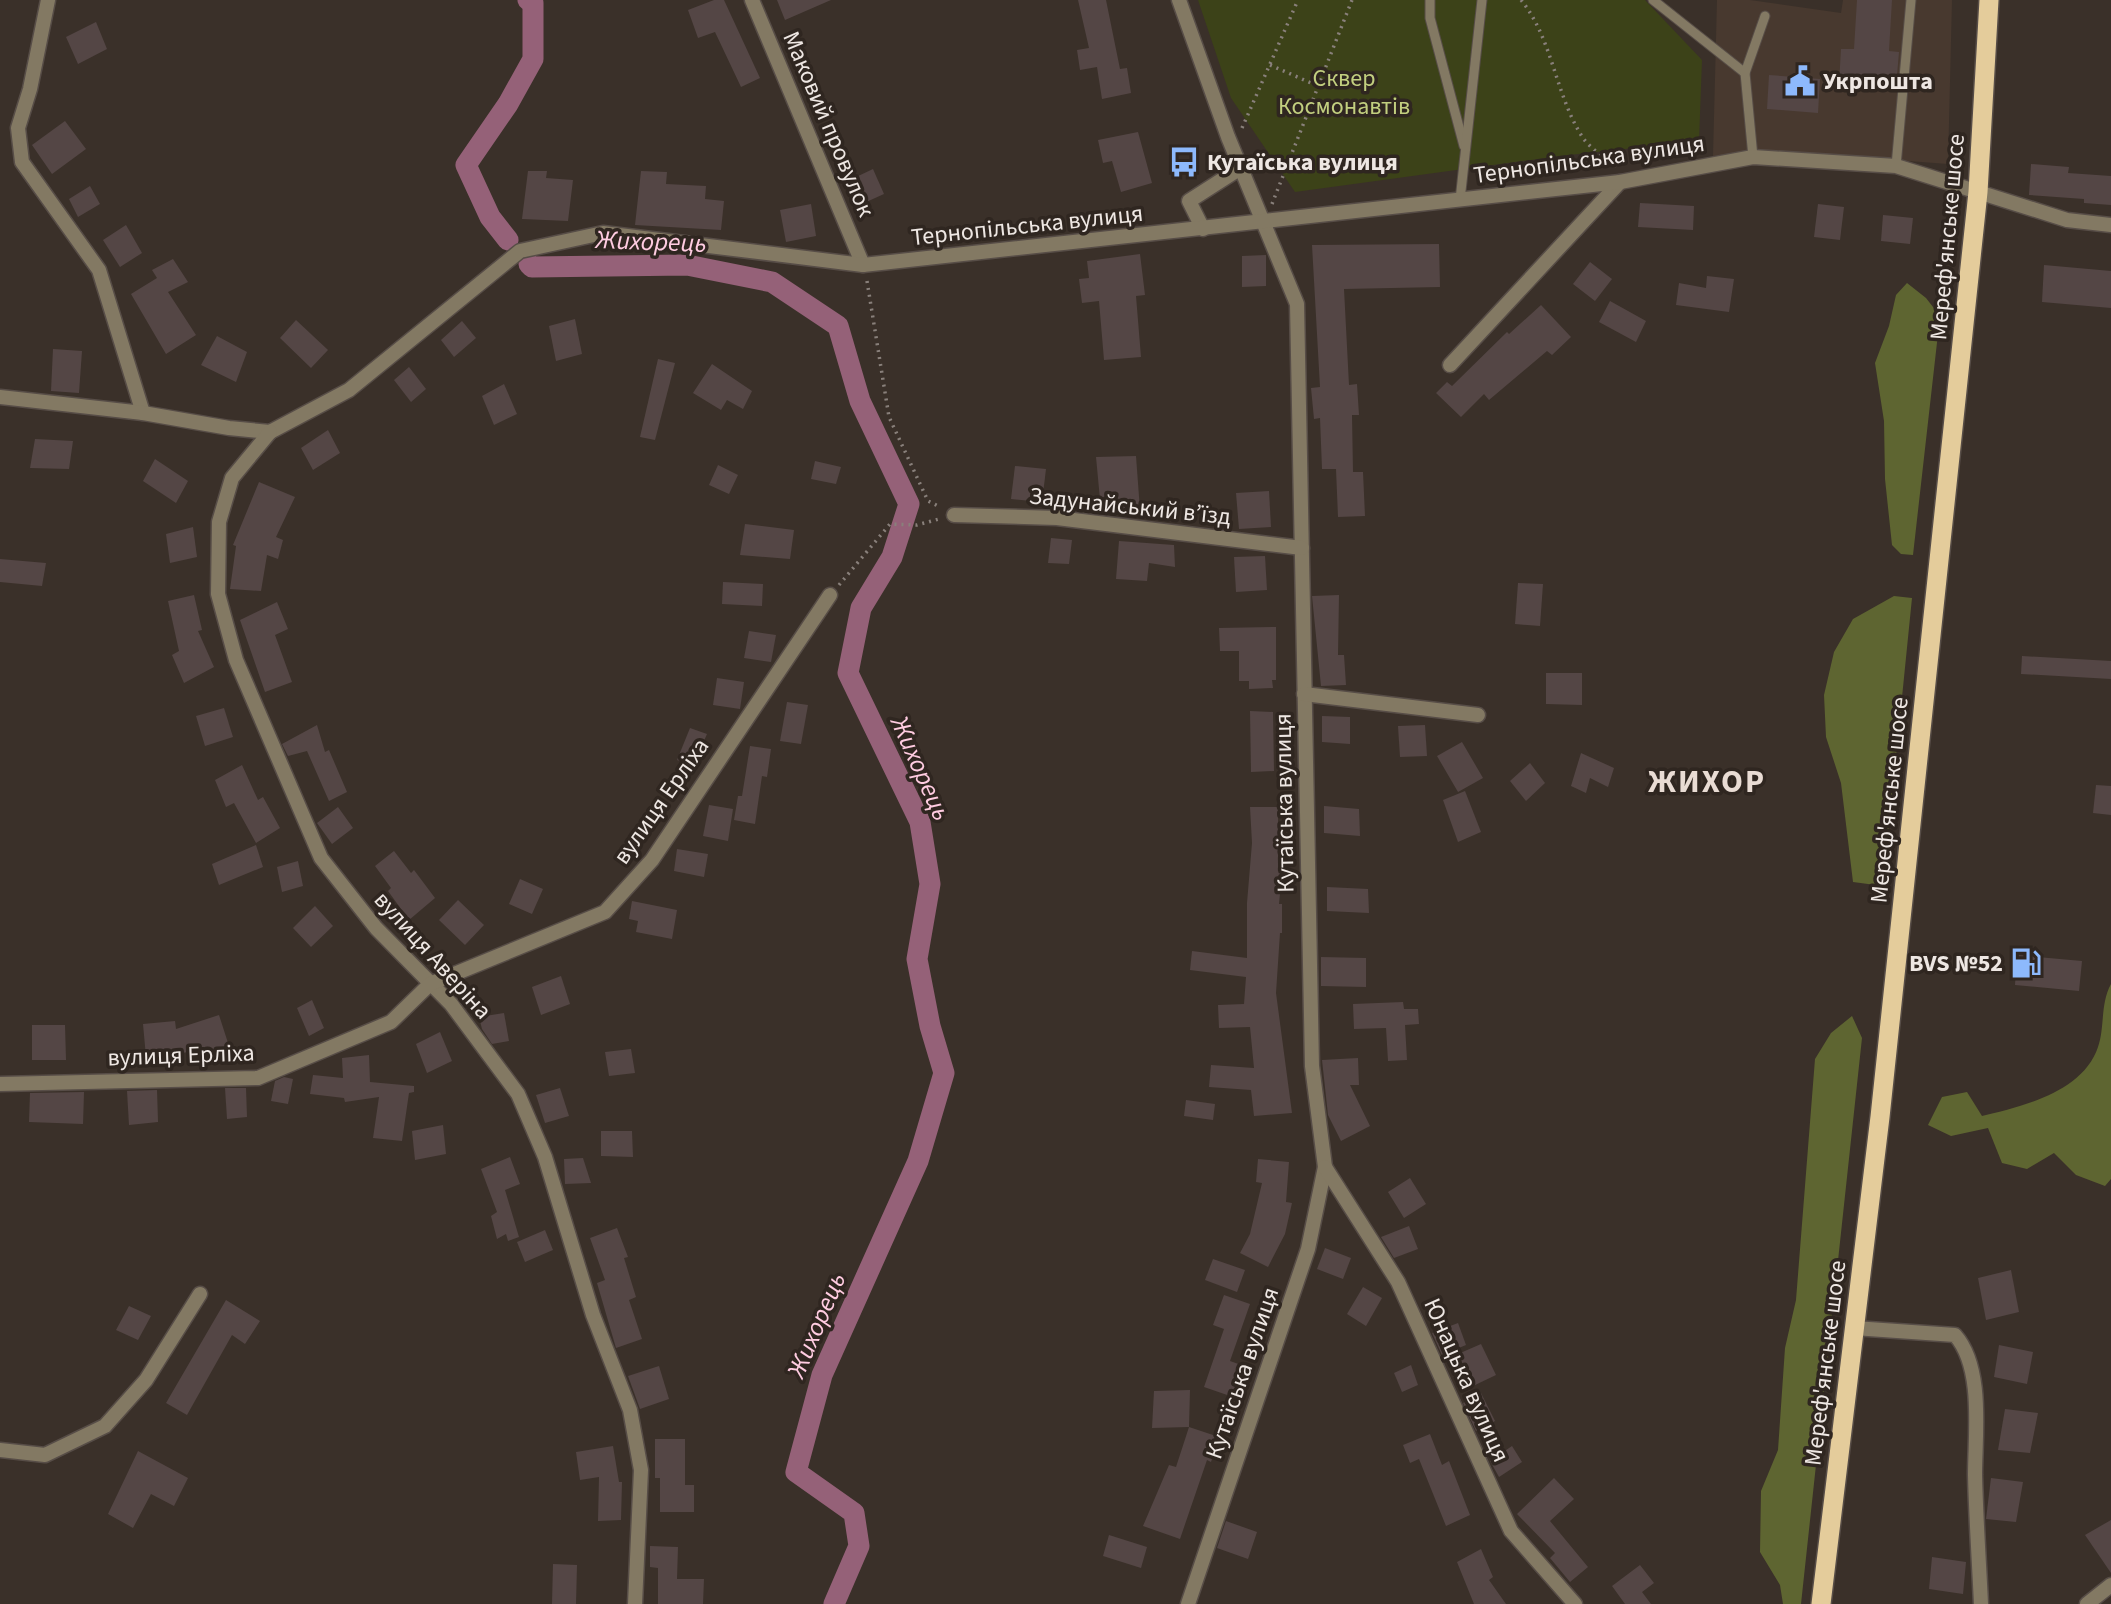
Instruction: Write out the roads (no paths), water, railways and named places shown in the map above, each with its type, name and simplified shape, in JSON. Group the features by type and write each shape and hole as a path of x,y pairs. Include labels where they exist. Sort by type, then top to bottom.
{"highway":[{"name":"Мереф'янське шосе","path":"1821,1604 1880,1117 1979,192 1989,0"}],"street":[{"path":"48,0 30,89 18,128 22,162 99,270 143,413"},
{"name":"Маковий провулок","path":"752,0 863,265"},
{"name":"Кутаїська вулиця","path":"1179,0 1233,150 1297,304 1312,1066 1325,1167 1308,1250 1188,1604"},
{"path":"1203,229 1189,201 1242,167 1233,150"},
{"name":"Тернопільська вулиця","path":"270,432 349,390 520,251 603,233 863,265 1626,181 1753,157 1896,166 2067,220 2111,225"},
{"path":"1450,365 1626,181"},
{"path":"0,397 143,413 270,432"},
{"name":"вулиця Аверіна","path":"270,432 232,478 219,522 218,594 236,660 321,858 376,928 451,1004 518,1094 545,1157 593,1315 630,1410 641,1470 635,1604"},
{"name":"Задунайський в’їзд","path":"954,515 1057,519 1302,548"},
{"name":"вулиця Ерліха","path":"0,1084 258,1078 391,1022 430,984 605,912 652,860 830,595"},
{"path":"1304,694 1478,715"},
{"name":"Юнацька вулиця","path":"1325,1167 1398,1282 1511,1531 1575,1604"},
{"path":"0,1450 45,1455 105,1426 146,1380 200,1294"},
{"path":"1854,1328 1955,1335 1964,1346 1976,1403 1975,1475 1981,1604"},
{"path":"2087,1604 2111,1585"}],"lane":[{"path":"1430,0 1430,18 1465,151"},
{"path":"1460,200 1482,0"},
{"path":"1653,0 1745,73"},
{"path":"1896,166 1912,0"},
{"path":"1753,157 1745,73 1765,16"}],"waterway":[{"name":"Жихорець","path":"508,240 490,217 466,165 508,104 533,59 533,3 528,0"},
{"name":"Жихорець","path":"529,264 532,267 687,265 772,282 838,326 860,401 909,504 892,557 861,608 848,673 920,822 930,884 917,959 930,1026 944,1073 918,1161 822,1375 796,1472 854,1513 859,1546 834,1604"}],"place":[{"name":"Укрпошта","path":"1800,81"},
{"name":"Кутаїська вулиця","path":"1184,162"},
{"name":"BVS №52","path":"2026,963"}],"district":[{"name":"ЖИХОР","path":"1707,781"}],"park label":[{"name":"Сквер Космонавтів","path":"1344,92"}]}
